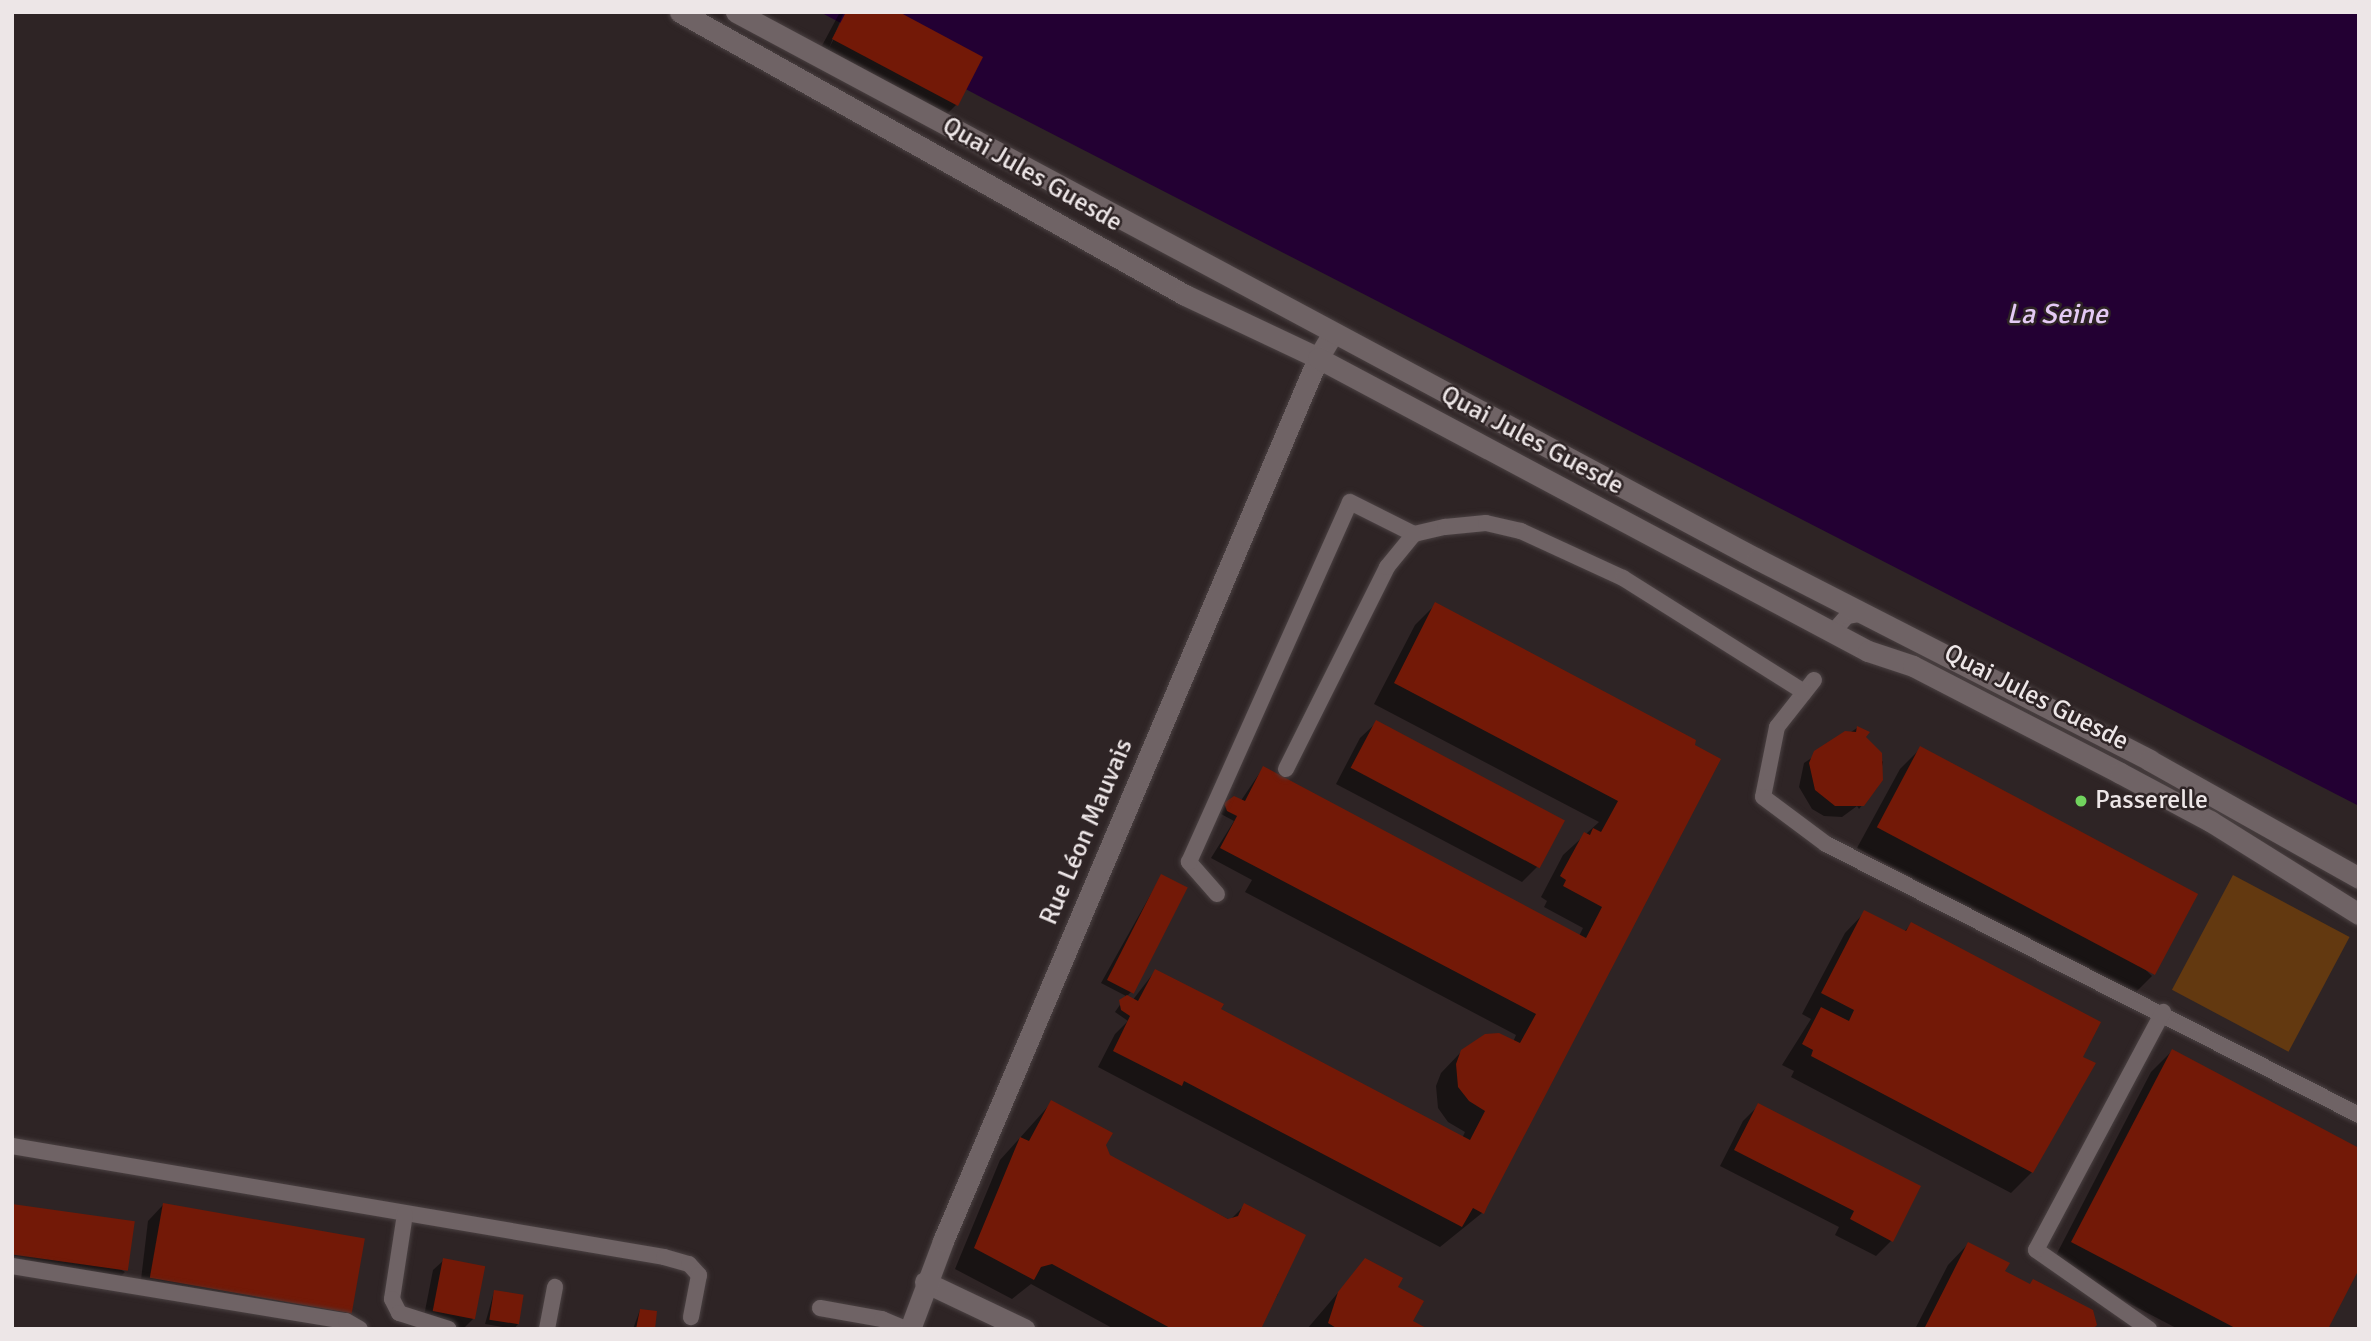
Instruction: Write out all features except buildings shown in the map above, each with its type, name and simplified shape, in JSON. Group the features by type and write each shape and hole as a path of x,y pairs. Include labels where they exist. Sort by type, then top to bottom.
{"main road":[{"name":"Quai Jules Guesde","path":"680,12 1185,295 1318,358 1868,651 1913,666 2132,779 2359,914"},
{"name":"Quai Jules Guesde","path":"736,12 1334,333 2149,760 2359,878"},
{"name":"Rue Léon Mauvais","path":"908,1329 925,1282 1318,358 1334,333"},
{"path":"925,1282 1024,1329"}],"lane":[{"path":"1217,894 1189,862 1350,502 1413,534 1486,523 1521,531 1623,578 1809,686 1776,727 1763,797 1826,845 2163,1012 2359,1115"},
{"path":"1286,769 1373,592 1413,534"},
{"path":"1833,632 1846,616 1864,612"},
{"path":"2149,1329 2036,1250 2163,1012"},
{"path":"12,1146 689,1264 699,1275 691,1317"},
{"path":"405,1214 393,1299 399,1313 449,1329"},
{"path":"12,1266 346,1321 360,1329"},
{"path":"547,1329 555,1287"},
{"path":"820,1308 908,1329"}],"shaded area":[{"path":"2233,875 2350,937 2289,1052 2172,990"}],"water":[{"name":"La Seine","path":"820,12 2359,12 2359,806 992,103"}],"place":[{"name":"Passerelle","path":"2081,801"}]}
